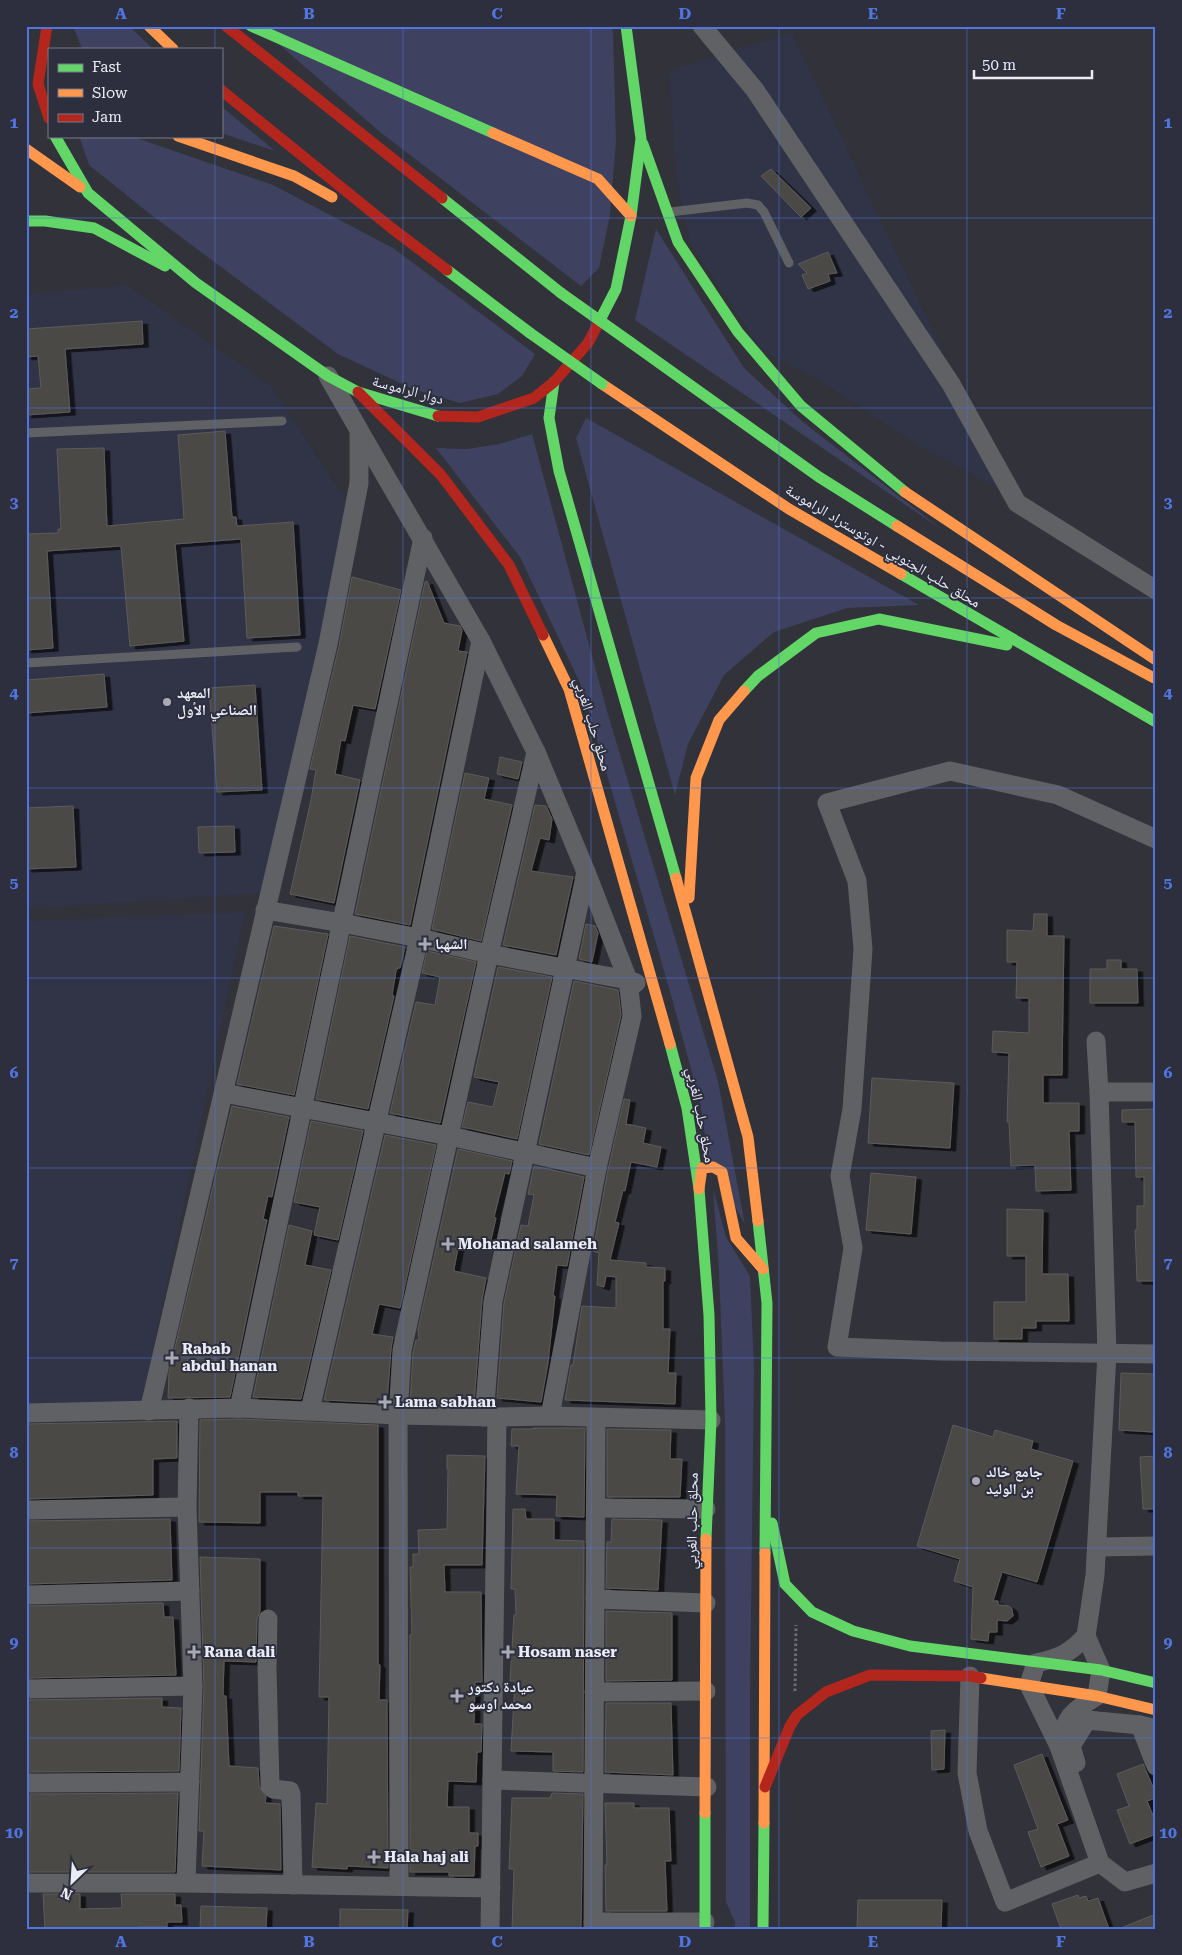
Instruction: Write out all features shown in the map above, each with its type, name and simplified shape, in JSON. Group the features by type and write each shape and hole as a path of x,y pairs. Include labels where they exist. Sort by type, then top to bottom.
{"main road":[{"path":"38,84 48,44 47,26"},
{"path":"150,26 172,48"},
{"name":"محلق حلب الجنوبي - اوتوستراد الراموسة","path":"226,26 561,293 819,477 1056,625 1156,679"},
{"path":"251,26 598,179 631,216"},
{"name":"دوار الراموسة","path":"56,138 88,193 196,283 328,376 358,392 435,416 478,417 534,398 554,382 588,343 616,289 631,216 641,139 626,26"},
{"path":"26,69 38,84 48,115"},
{"path":"222,91 394,230"},
{"path":"184,138 294,176 394,230"},
{"path":"641,139 678,242 738,332 801,406 896,486 1156,660"},
{"path":"26,149 88,193"},
{"path":"26,222 45,220 94,228 196,283"},
{"name":"محلق حلب الجنوبي - اوتوستراد الراموسة","path":"394,230 530,333 789,510 1156,722"},
{"path":"554,382 549,418 559,471 688,920 748,1138 767,1303 763,1929"},
{"name":"محلق حلب الغربي","path":"358,392 441,475 509,565 569,689 656,992 687,1108 699,1189 709,1315 711,1420 706,1509 707,1788 705,1925"},
{"path":"688,920 696,778 719,720 758,676 816,633 879,619 1030,650"},
{"path":"699,1189 702,1168 713,1167 722,1172 736,1238 763,1269"},
{"path":"766,1498 785,1584 812,1612 853,1631 910,1646 1102,1670 1156,1683"},
{"path":"763,1790 794,1719 826,1692 870,1675 970,1676 1097,1696 1156,1710"},
{"path":"705,1866 717,1907"}],"street":[{"path":"702,26 755,90 951,384 1017,503 1156,590"},
{"path":"328,376 481,641 536,752 628,980 632,1016 597,1168 550,1416"},
{"path":"149,1411 328,644 359,484 359,430"},
{"path":"238,1408 423,538"},
{"path":"310,1410 418,938 481,641"},
{"path":"399,1886 398,1415 402,1350 489,954 536,752"},
{"path":"1156,839 1058,795 950,771 827,803 857,882 863,948 852,1109 840,1176 853,1248 837,1347 940,1351 1156,1354"},
{"path":"490,1929 493,1301 586,872"},
{"path":"265,910 342,923 489,954 628,980 656,992"},
{"path":"1096,1041 1108,1352 1096,1575 1086,1636 1073,1650 1057,1658 1036,1663 1029,1686 1059,1746 1100,1863 1125,1882 1156,1873"},
{"path":"224,1092 449,1136 597,1168"},
{"path":"1099,1092 1156,1092"},
{"path":"186,1883 193,1686 187,1507 189,1408"},
{"path":"26,1413 238,1408 398,1415 711,1420"},
{"path":"596,1418 593,1925 705,1925"},
{"path":"26,1510 187,1507"},
{"path":"596,1508 706,1509"},
{"path":"1097,1547 1156,1546"},
{"path":"26,1595 190,1591"},
{"path":"595,1599 706,1603"},
{"path":"268,1619 267,1668 270,1786 273,1789 290,1791 291,1794 293,1885"},
{"path":"1059,1746 1064,1726 1075,1709 1097,1696 1102,1670 1086,1636"},
{"path":"970,1676 967,1773 978,1831 1006,1902 1100,1863"},
{"path":"26,1689 193,1686"},
{"path":"594,1692 706,1691"},
{"path":"1078,1800 1088,1796 1071,1746 1087,1720 1148,1727 1156,1766"},
{"path":"492,1780 707,1788"},
{"path":"26,1783 190,1782"},
{"path":"26,1883 186,1883 491,1888"}],"lane":[{"path":"667,212 747,203 758,204 764,212 789,263"},
{"path":"26,433 282,421"},
{"path":"26,663 297,647"}],"path":[{"path":"794,1719 796,1624"}],"shaded area":[{"path":"73,26 129,26 152,48 82,48"},
{"path":"258,26 611,26 613,32 616,141 610,215 599,268 581,286 380,132"},
{"path":"792,33 1010,494 923,448 822,382 762,350 690,243 676,174 669,70"},
{"path":"222,107 275,151 222,133"},
{"path":"80,138 137,138 273,185 393,248 535,354 522,376 498,394 460,403 413,389 338,354 150,214 89,165"},
{"path":"656,229 744,368 803,422 944,531 635,320"},
{"name":"المعهد الصناعي الأول","path":"127,285 271,386 353,512 262,893 26,909 26,294"},
{"path":"586,418 919,605 847,608 774,632 724,675 688,744 675,795 576,438"},
{"path":"532,434 607,711 718,1081 745,1225 708,1156 700,1102 581,685 520,557 436,448 467,449 499,444"},
{"path":"245,912 142,1403 26,1406 26,921"},
{"path":"713,1189 726,1237 750,1276 754,1367 750,1699 750,1929 735,1929 735,1922 726,1902 725,1423 719,1270"}],"building":[{"path":"771,169 811,208 801,217 761,176"},
{"path":"828,252 837,273 828,274 830,281 808,289 802,275 807,273 798,264"},
{"path":"142,321 143,344 65,349 70,412 26,415 26,389 41,388 38,356 26,357 26,329"},
{"path":"225,431 232,517 236,517 237,526 293,522 300,635 247,638 241,539 175,544 184,641 130,646 121,546 47,551 53,648 26,650 26,534 58,533 58,529 61,529 57,449 104,448 107,526 184,519 178,435"},
{"path":"352,577 401,590 375,709 353,705 345,741 341,740 335,774 360,780 334,903 290,894 316,770 310,769 339,646"},
{"path":"427,581 444,623 460,626 462,630 458,651 467,652 410,925 355,914 425,582"},
{"path":"104,674 107,707 26,713 26,680"},
{"path":"255,685 262,790 217,792 209,688"},
{"path":"500,757 522,762 518,779 497,774"},
{"path":"465,773 489,778 484,799 512,805 481,941 432,929"},
{"path":"535,805 546,806 552,819 549,840 540,838 531,871 573,877 556,955 503,945"},
{"path":"73,806 76,867 26,869 26,808"},
{"path":"234,826 235,852 199,853 198,827"},
{"path":"1034,914 1047,914 1047,936 1064,936 1062,1075 1043,1075 1043,1103 1079,1103 1079,1131 1069,1131 1071,1190 1036,1191 1035,1165 1011,1166 1009,1122 1007,1122 1009,1053 992,1052 993,1031 1029,1033 1029,998 1016,998 1017,962 1007,962 1007,930 1033,931"},
{"path":"586,924 595,926 598,933 592,962 579,959"},
{"path":"274,926 328,934 294,1095 237,1084"},
{"path":"350,936 405,947 400,968 396,971 392,995 394,996 368,1109 316,1099"},
{"path":"427,951 476,962 440,1123 390,1113 416,1002 435,1005 440,977 422,973"},
{"path":"1107,960 1121,960 1121,969 1137,969 1138,1003 1090,1003 1090,969 1107,969"},
{"path":"498,967 552,977 517,1139 462,1127 468,1102 493,1107 499,1082 474,1077"},
{"path":"574,981 618,990 621,1015 589,1155 539,1144"},
{"path":"872,1078 954,1083 950,1148 868,1143"},
{"path":"624,1099 630,1100 626,1124 646,1128 643,1143 661,1147 657,1167 631,1162 625,1191 623,1190 615,1222 619,1223 610,1260 646,1263 646,1267 665,1268 665,1281 663,1281 663,1329 670,1329 668,1373 676,1373 675,1404 565,1400 571,1365 573,1365 582,1306 616,1308 616,1277 606,1276 604,1287 597,1285 599,1253 593,1251"},
{"path":"232,1106 289,1117 272,1197 268,1196 263,1219 267,1220 230,1397 168,1398 169,1373"},
{"path":"1156,1109 1156,1281 1137,1281 1135,1230 1137,1230 1137,1206 1144,1206 1144,1177 1136,1177 1135,1122 1122,1122 1122,1110"},
{"path":"311,1121 363,1131 338,1240 314,1235 320,1207 294,1202"},
{"path":"385,1135 436,1145 400,1308 379,1304 372,1334 393,1337 387,1403 324,1400"},
{"path":"458,1149 512,1161 509,1174 505,1173 494,1217 496,1218 490,1244 460,1238 454,1269 454,1271 486,1278 482,1300 474,1404 410,1404 413,1352 416,1340 419,1340 418,1329"},
{"path":"534,1166 584,1177 567,1266 557,1265 548,1363 541,1402 497,1398 504,1303 521,1225 528,1226 534,1195 528,1194"},
{"path":"871,1173 916,1177 911,1234 866,1230"},
{"path":"1007,1209 1043,1210 1042,1274 1068,1274 1069,1321 1036,1321 1036,1328 1022,1328 1022,1339 994,1339 994,1302 1026,1302 1026,1256 1007,1256"},
{"path":"289,1225 312,1231 305,1265 331,1270 301,1399 253,1397"},
{"path":"1121,1373 1155,1374 1153,1432 1119,1430"},
{"path":"239,1419 378,1425 378,1664 380,1665 379,1700 387,1700 388,1868 347,1866 347,1869 312,1867 316,1803 327,1804 329,1697 319,1697 323,1496 298,1496 298,1492 260,1492 260,1523 199,1522 200,1420"},
{"path":"177,1421 177,1458 153,1459 153,1495 26,1499 26,1424"},
{"path":"953,1425 993,1437 995,1430 1033,1441 1031,1449 1073,1461 1037,1582 1002,1572 993,1601 998,1601 998,1605 1009,1606 1012,1609 1013,1616 1007,1621 997,1620 997,1632 989,1632 988,1641 971,1639 973,1587 954,1581 960,1559 917,1546"},
{"path":"585,1428 584,1517 556,1516 557,1495 516,1494 519,1446 511,1446 512,1429"},
{"path":"607,1429 671,1430 670,1459 682,1459 680,1497 607,1497"},
{"path":"447,1455 485,1456 482,1565 444,1565 445,1592 481,1592 482,1682 475,1682 474,1724 482,1724 481,1752 477,1752 476,1782 448,1781 447,1807 469,1807 469,1833 478,1833 478,1846 475,1846 474,1876 449,1876 449,1872 410,1872 410,1635 412,1635 410,1567 413,1567 413,1554 419,1554 418,1530 447,1529"},
{"path":"1156,1456 1156,1509 1143,1509 1140,1457"},
{"path":"513,1509 525,1509 526,1519 554,1519 554,1540 584,1541 583,1772 553,1771 553,1752 511,1751 515,1681 510,1681 514,1615 516,1615 515,1589 511,1589"},
{"path":"170,1519 172,1580 26,1584 26,1521"},
{"path":"612,1519 662,1520 658,1590 606,1588 607,1542 611,1542"},
{"path":"200,1557 260,1559 260,1612 257,1619 256,1662 224,1661 223,1696 226,1696 229,1766 258,1768 259,1786 266,1797 265,1803 280,1804 281,1870 202,1866 204,1831 199,1831 204,1686"},
{"path":"163,1603 164,1617 173,1617 176,1675 28,1678 26,1606"},
{"path":"606,1611 672,1613 672,1680 606,1681"},
{"path":"162,1698 162,1707 181,1708 179,1771 26,1772 26,1700"},
{"path":"606,1703 671,1703 673,1775 605,1772"},
{"path":"945,1730 944,1769 932,1770 931,1731"},
{"path":"1042,1754 1068,1820 1057,1824 1069,1856 1041,1867 1028,1832 1038,1829 1014,1765"},
{"path":"1143,1764 1156,1794 1156,1798 1147,1801 1156,1823 1156,1834 1130,1844 1117,1810 1129,1806 1117,1774"},
{"path":"178,1793 175,1872 26,1872 26,1831 30,1831 30,1794"},
{"path":"552,1793 583,1794 581,1929 512,1929 514,1869 509,1869 512,1798 550,1798"},
{"path":"605,1803 634,1803 634,1808 669,1808 671,1861 665,1861 667,1911 606,1911"},
{"path":"43,1894 80,1894 80,1909 122,1908 121,1894 175,1894 175,1905 181,1905 182,1922 167,1922 167,1927 138,1927 138,1929 45,1929"},
{"path":"1078,1895 1079,1898 1086,1896 1088,1901 1098,1898 1109,1929 1061,1929 1052,1904"},
{"path":"858,1900 942,1900 941,1929 857,1929"},
{"path":"201,1906 267,1908 266,1929 200,1929"},
{"path":"340,1909 408,1910 407,1929 340,1929"},
{"path":"1156,1914 1156,1929 1121,1929 1121,1928"}],"traffic: fast":[{"path":"251,26 493,133"},
{"path":"599,322 616,289 631,216 641,139 626,26"},
{"path":"56,138 88,193 196,283 328,376 358,392 438,416"},
{"path":"643,144 678,242 738,332 801,406 905,492"},
{"path":"442,198 561,293"},
{"path":"26,221 45,221 94,228 165,266"},
{"path":"447,270 530,333"},
{"path":"561,293 630,342"},
{"path":"530,333 602,384"},
{"path":"630,342 819,477 897,526"},
{"path":"554,382 549,418 559,471 676,878"},
{"path":"901,574 1156,722"},
{"path":"744,691 758,676 816,633 879,619 1007,645"},
{"path":"670,1044 687,1108 699,1189 709,1315 711,1420 706,1539"},
{"path":"758,1221 767,1303 765,1553"},
{"path":"772,1523 785,1584 812,1612 853,1631 910,1646 1101,1670 1156,1683"},
{"path":"705,1813 705,1929"},
{"path":"763,1929 764,1823"}],"traffic: slow":[{"path":"149,26 172,48"},
{"path":"493,133 598,179 631,216"},
{"path":"184,138 294,176 332,197"},
{"path":"26,149 80,187"},
{"path":"602,384 789,509 901,574"},
{"path":"905,492 1156,660"},
{"path":"897,526 1056,625 1154,678"},
{"path":"543,635 569,689 670,1044"},
{"path":"689,898 696,778 719,720 744,691"},
{"path":"676,878 748,1137 758,1221"},
{"path":"699,1189 702,1168 713,1167 722,1172 736,1238 763,1269"},
{"path":"705,1813 706,1539"},
{"path":"764,1823 765,1553"},
{"path":"981,1678 1097,1696 1156,1710"}],"traffic: jam":[{"path":"47,26 38,84 48,115"},
{"path":"226,26 442,198"},
{"path":"222,91 394,230 447,270"},
{"path":"438,416 478,417 534,398 554,382 588,343 599,322"},
{"path":"358,392 441,475 509,565 543,635"},
{"path":"765,1787 790,1726 797,1715 826,1692 870,1675 970,1676 981,1678"}],"place":[{"name":"المعهد الصناعي الأول","path":"167,702"},
{"name":"الشهبا","path":"425,944"},
{"name":"Mohanad salameh","path":"448,1244"},
{"name":"Rabab abdul hanan","path":"172,1358"},
{"name":"Lama sabhan","path":"385,1402"},
{"name":"جامع خالد بن الوليد","path":"976,1481"},
{"name":"Rana dali","path":"194,1652"},
{"name":"Hosam naser","path":"508,1652"},
{"name":"عيادة دكتور محمد اوسو","path":"457,1696"},
{"name":"Hala haj ali","path":"374,1857"}]}
